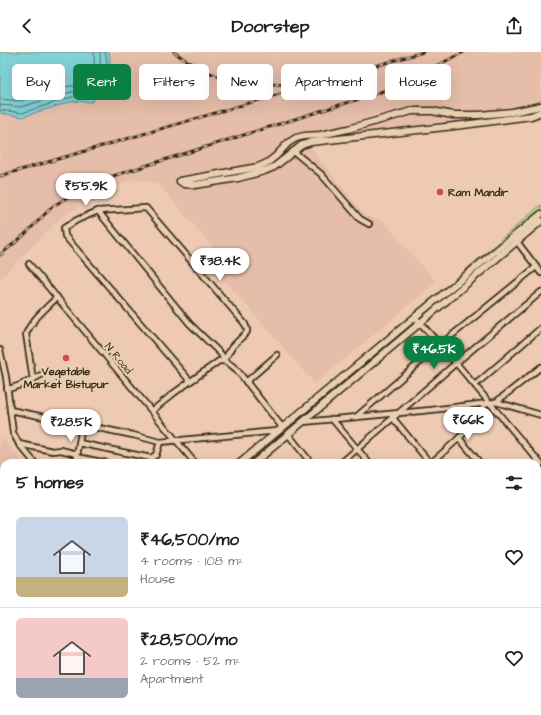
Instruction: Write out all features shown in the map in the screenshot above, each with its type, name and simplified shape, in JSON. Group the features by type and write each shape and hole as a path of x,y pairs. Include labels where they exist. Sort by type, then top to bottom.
{"street":[{"path":"541,106 518,111 480,115 453,115 432,111 412,111 341,130 296,138 288,143 267,163 258,166 180,181 184,184 195,185 238,178 264,171 274,166 302,145 311,142 463,125 531,116 541,112"},
{"path":"293,151 321,174 360,219 369,224"},
{"path":"152,411 190,381 219,361 224,360 233,346 247,332 248,329 146,208 98,211 77,220 64,228 65,236 190,381"},
{"path":"98,211 190,324 221,354 224,360 230,363 246,382 280,429"},
{"path":"259,459 420,323 515,240 541,214"},
{"path":"245,459 415,317 541,221"},
{"path":"515,240 541,273"},
{"name":"N Road","path":"29,264 192,459"},
{"path":"356,417 440,345 536,267"},
{"path":"345,459 392,417 541,292"},
{"path":"33,380 26,334 34,321 57,298"},
{"path":"415,317 475,385 487,404 536,459"},
{"path":"475,385 541,328"},
{"path":"0,350 13,433 19,444 32,459"},
{"path":"246,382 276,355"},
{"path":"302,422 496,402 541,367"},
{"path":"7,389 33,380 43,374"},
{"path":"496,402 541,415"},
{"path":"435,459 474,423 487,404"},
{"path":"10,410 133,435 160,442 280,429"},
{"path":"392,417 428,459"},
{"path":"332,419 365,459"},
{"path":"76,459 82,425"},
{"path":"288,434 308,459"},
{"path":"459,438 477,459"},
{"path":"79,443 151,458 156,455 160,442"},
{"path":"19,444 53,451 62,450 92,459"}],"shaded area":[{"path":"0,52 541,52 541,120 307,143 366,217 382,220 436,282 315,384 216,270 224,260 158,183 132,179 96,195 58,220 0,279"},
{"path":"0,435 21,459 0,459"}],"green space":[{"path":"541,205 541,213 251,459 247,459"}],"water":[{"path":"0,52 109,52 110,64 73,64 73,100 93,100 92,102 73,101 22,117 0,113"}],"railway":[{"path":"174,52 202,70 229,80 257,84 281,84"},
{"path":"0,176 423,52"},
{"path":"0,255 23,236 52,207 80,189 113,176 378,93 398,85 464,52"}],"place":[{"name":"Ram Mandir","path":"440,192"},
{"name":"Vegetable Market Bistupur","path":"66,358"}]}
